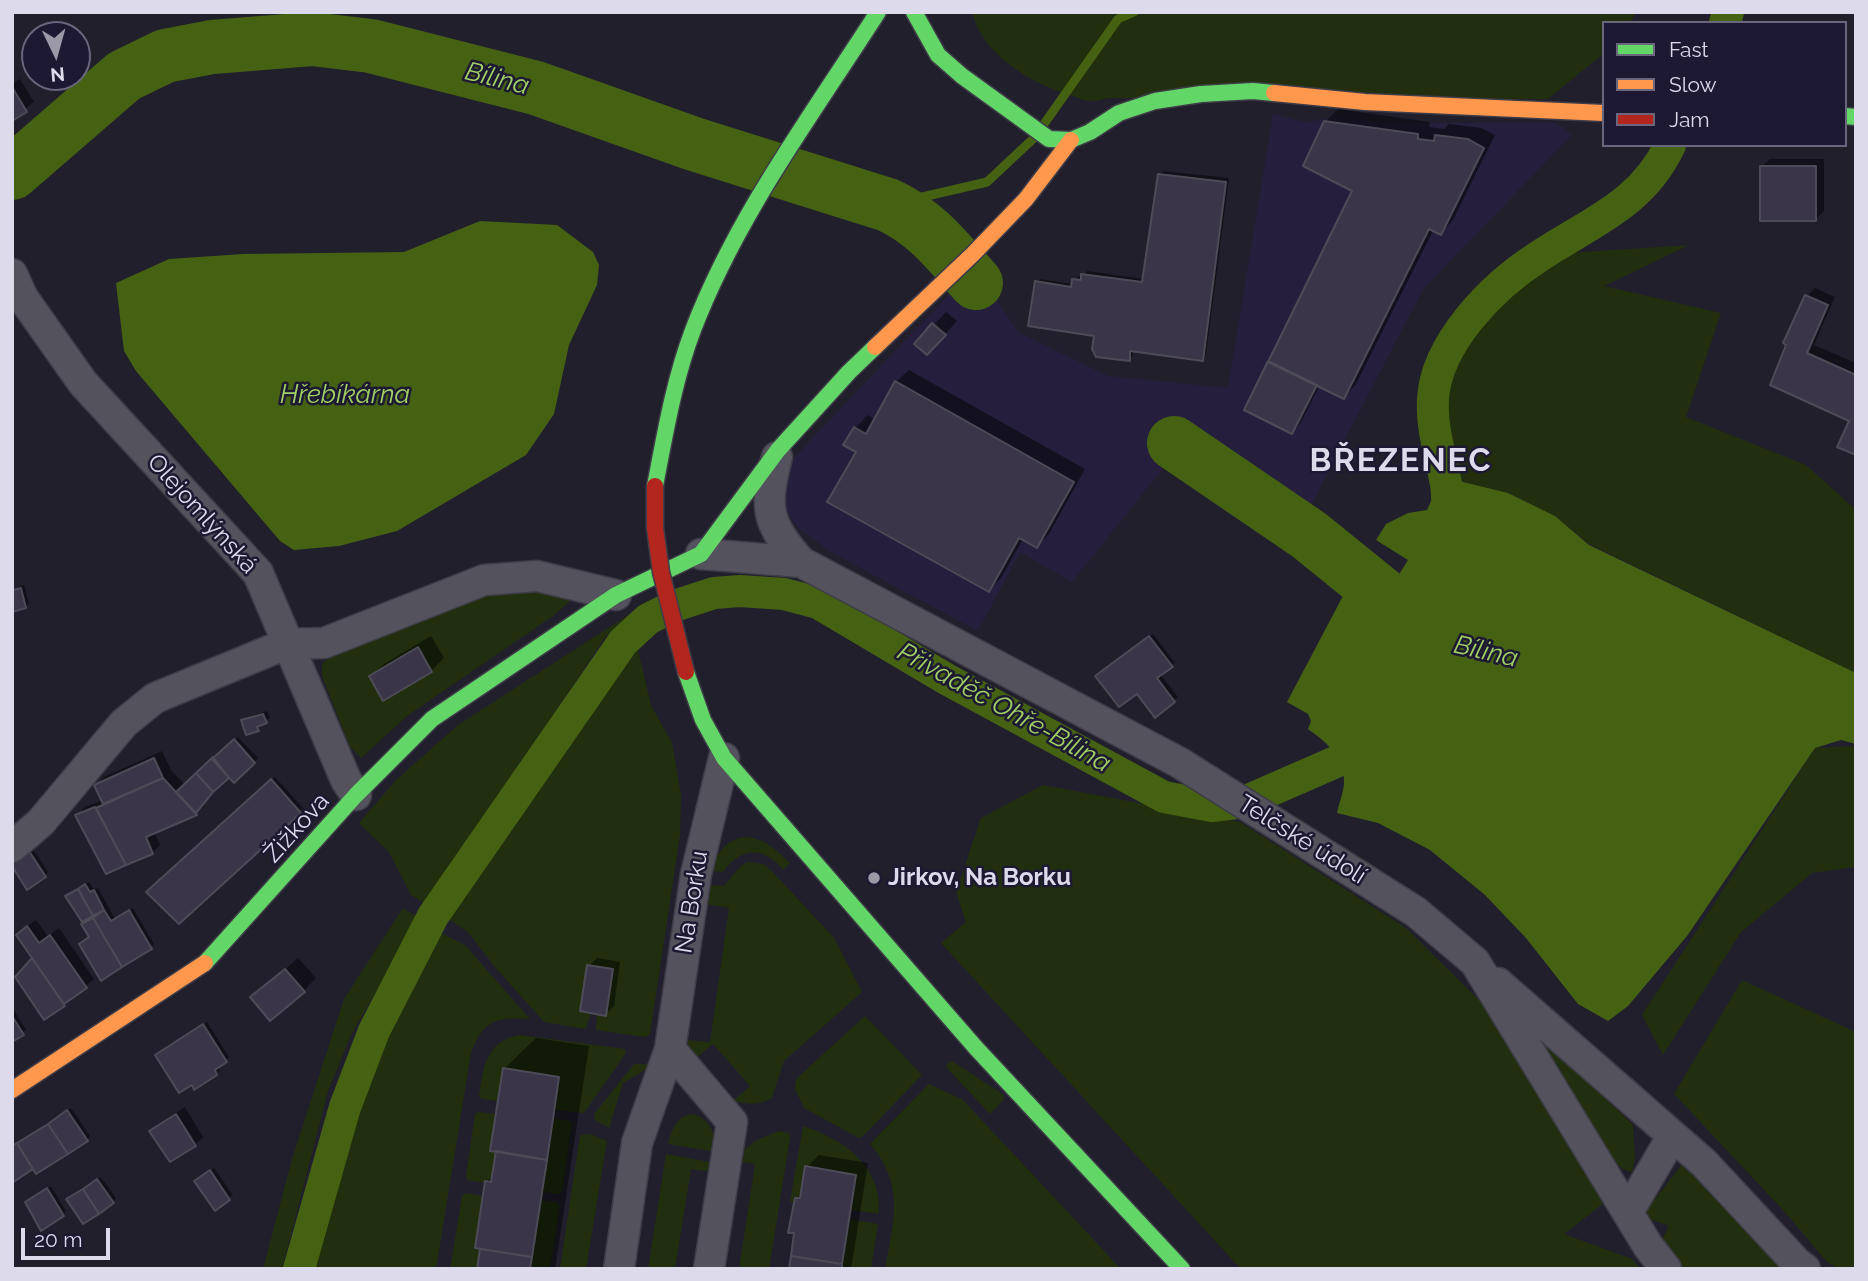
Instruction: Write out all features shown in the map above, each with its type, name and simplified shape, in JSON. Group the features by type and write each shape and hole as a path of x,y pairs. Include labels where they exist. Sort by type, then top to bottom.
{"street":[{"path":"878,12 734,239 693,331 671,402 655,486 655,528 661,572 686,672 703,720 724,758 976,1048 1182,1269"},
{"path":"914,12 938,55 961,76 1049,139 1070,140 1090,132 1119,113 1155,101 1201,94 1253,91 1379,103 1602,113"},
{"path":"701,554 778,450 849,372 973,254 1026,199 1070,140"},
{"name":"Olejomlýnská","path":"16,291 83,383 258,573 346,780 356,795"},
{"path":"778,450 768,491 771,516 783,542 802,562"},
{"path":"701,554 802,562"},
{"name":"Žižkova","path":"12,1090 203,966 356,795 432,719 616,595 701,554"},
{"name":"Telčské údolí","path":"802,562 1211,782 1416,912 1475,962 1648,1246 1666,1269"},
{"path":"12,847 41,822 124,723 155,698 286,644 324,643 484,580 537,576 616,595"},
{"name":"Na Borku","path":"619,1269 637,1143 670,1049 696,874 724,758"},
{"path":"1475,962 1704,1163 1805,1269"},
{"path":"670,1049 732,1122 709,1269"},
{"path":"1628,1212 1672,1137"}],"shaded area":[{"path":"972,12 1636,12 1631,21 1602,21 1602,55 1548,99 1108,98 1091,101 1055,90 1024,75 997,54 977,27"},
{"path":"1273,114 1305,122 1334,118 1384,123 1556,123 1572,135 1423,289 1308,511 1181,434 1174,443 1172,457 1072,582 1020,552 978,631 831,552 798,528 787,512 785,496 789,463 957,286 962,294 983,279 1018,332 1108,376 1228,388"},
{"path":"1689,245 1604,286 1721,313 1686,417 1806,465 1856,510 1856,673 1589,544 1555,516 1508,493 1451,479 1440,429 1439,401 1443,381 1468,332 1493,300 1553,254"},
{"path":"526,586 563,594 570,601 553,616 407,716 361,758 350,747 322,676 322,664 331,655 470,592"},
{"path":"631,613 606,636 426,904 411,895 389,852 359,823 395,781 458,725"},
{"path":"637,646 651,705 672,743 681,796 680,835 650,1034 645,1037 596,1030 597,1015 606,1015 613,969 580,1011 591,1013 586,1029 544,1022 468,932 447,918 616,667"},
{"path":"1856,746 1856,867 1812,873 1741,932 1663,1055 1642,1015 1815,748"},
{"path":"1043,785 1240,822 1406,928 1487,1008 1604,1203 1564,1234 1632,1259 1641,1269 1241,1269 941,943 966,922 956,892 981,818"},
{"path":"744,837 764,842 790,863 783,870 768,857 753,853 737,858 723,872 711,871 722,849 731,841"},
{"path":"747,862 763,864 771,870 834,938 862,992 784,1061 772,1098 753,1104 733,1101 750,1086 713,1044 696,1058 688,1050 687,1043 687,1040 710,1042 729,908 705,904 709,885 724,886"},
{"path":"403,908 419,918 351,1035 328,1091 282,1269 263,1269 292,1159 344,999"},
{"path":"439,932 465,945 530,1019 508,1019 492,1023 480,1033 471,1053 436,1269 315,1269 357,1111 387,1033"},
{"path":"1742,980 1856,1032 1856,1269 1840,1269 1827,1262 1784,1211 1674,1094"},
{"path":"865,1016 922,1075 859,1138 804,1108 795,1089 796,1079"},
{"path":"1527,1025 1633,1125 1635,1159 1632,1172 1623,1169 1609,1157"},
{"path":"520,1035 625,1049 626,1053 584,1113 554,1110 559,1077 504,1068 498,1101 482,1099 479,1096 489,1056 500,1043"},
{"path":"952,1061 1004,1095 1004,1099 990,1114 947,1068 947,1064"},
{"path":"634,1064 655,1064 623,1083 609,1128 595,1120 594,1114"},
{"path":"929,1084 963,1100 1121,1269 885,1269 894,1204 888,1174 870,1144"},
{"path":"475,1114 496,1114 490,1150 496,1151 491,1182 485,1183 468,1180 466,1176"},
{"path":"694,1114 709,1125 717,1152 668,1144 679,1120"},
{"path":"553,1118 571,1121 572,1124 562,1192 559,1194 542,1192"},
{"path":"803,1126 833,1139 858,1157 874,1182 879,1214 851,1210 856,1175 805,1166 800,1198 790,1202"},
{"path":"779,1131 789,1133 790,1138 769,1269 739,1269 755,1164 742,1162 745,1149 757,1140"},
{"path":"590,1134 607,1141 586,1269 560,1269 580,1135"},
{"path":"666,1154 715,1163 713,1172 691,1169 675,1269 648,1269"},
{"path":"1683,1163 1704,1180 1787,1269 1679,1269 1659,1245 1669,1226 1642,1216"},
{"path":"466,1193 483,1196 475,1248 480,1249 477,1269 450,1269 462,1196"},
{"path":"540,1200 556,1202 560,1206 550,1269 530,1269"},
{"path":"850,1219 878,1224 871,1269 842,1269"}],"water":[{"name":"Hřebíkárna","path":"480,221 557,225 593,252 599,265 597,285 569,345 554,414 526,455 397,531 339,546 294,550 280,541 136,371 124,351 116,283 169,259 243,254 404,252"},
{"path":"1451,479 1508,493 1555,516 1589,545 1856,673 1856,744 1841,740 1815,748 1687,936 1628,1006 1608,1021 1578,1004 1526,938 1485,895 1430,850 1378,823 1337,813 1344,783 1341,763 1326,744 1308,729 1311,721 1308,714 1287,702 1344,594 1429,652 1445,633 1363,561 1366,558 1398,576 1408,560 1376,540 1386,524 1408,513 1427,510 1440,481"}],"building":[{"path":"12,87 27,112 12,121"},
{"path":"1324,121 1418,134 1418,139 1434,141 1435,135 1468,139 1484,148 1441,235 1429,229 1344,399 1268,362 1352,191 1303,166"},
{"path":"1760,166 1816,166 1816,221 1760,221"},
{"path":"1158,174 1226,182 1203,361 1130,351 1130,361 1096,357 1092,349 1094,336 1028,326 1035,281 1071,287 1072,279 1081,280 1081,274 1142,282"},
{"path":"1805,295 1828,305 1807,353 1856,375 1856,455 1837,447 1849,421 1770,385 1786,345 1783,343"},
{"path":"932,323 946,335 927,355 914,344"},
{"path":"1268,361 1317,385 1292,434 1244,410"},
{"path":"895,381 1074,482 1037,548 1019,538 989,592 827,502 856,452 843,445 854,427 866,434"},
{"path":"21,588 26,608 12,612 12,590"},
{"path":"1149,636 1173,667 1157,678 1175,702 1155,718 1137,694 1119,707 1095,676"},
{"path":"418,647 432,672 383,701 369,676"},
{"path":"263,714 267,723 257,727 259,731 246,735 241,720"},
{"path":"234,739 255,763 234,783 212,759"},
{"path":"213,757 229,778 213,792 196,773"},
{"path":"154,758 163,778 103,804 94,785"},
{"path":"196,773 213,792 196,813 176,792"},
{"path":"163,778 197,815 146,837 153,854 126,865 96,808"},
{"path":"271,779 301,813 179,924 146,892"},
{"path":"95,807 126,865 106,874 75,815"},
{"path":"29,851 46,877 27,890 12,862"},
{"path":"85,884 90,892 94,890 104,910 93,916 78,889"},
{"path":"78,889 93,916 82,922 65,896"},
{"path":"104,910 111,921 129,910 152,949 122,967 93,918"},
{"path":"93,918 122,967 101,981 79,944 89,937 81,924"},
{"path":"27,926 39,943 50,935 87,988 64,1004 16,935"},
{"path":"32,958 65,1006 44,1020 15,977"},
{"path":"587,965 613,969 606,1016 580,1011"},
{"path":"285,969 305,992 270,1021 250,997"},
{"path":"12,1016 24,1035 12,1042"},
{"path":"203,1024 227,1062 215,1070 217,1075 194,1090 192,1085 179,1093 155,1055"},
{"path":"503,1068 559,1077 547,1160 490,1151"},
{"path":"67,1110 88,1141 68,1154 48,1124"},
{"path":"176,1114 196,1146 170,1162 149,1131"},
{"path":"48,1124 68,1154 36,1174 17,1143"},
{"path":"17,1143 33,1169 12,1183 12,1146"},
{"path":"496,1151 547,1160 532,1257 475,1248 485,1181 491,1182"},
{"path":"805,1166 856,1175 842,1264 791,1256 794,1233 788,1233 795,1198 800,1198"},
{"path":"210,1170 230,1200 215,1211 194,1181"},
{"path":"97,1179 114,1203 99,1214 83,1189"},
{"path":"47,1188 64,1216 41,1231 25,1202"},
{"path":"83,1189 99,1214 83,1224 66,1199"},
{"path":"480,1249 532,1257 530,1269 477,1269"},
{"path":"791,1256 842,1264 842,1269 789,1269"}],"waterway":[{"path":"1044,124 1118,19 1134,12"},
{"name":"Přivaděč Ohře-Bílina","path":"1726,21 1728,12"},
{"name":"Bílina","path":"12,173 124,76 165,56 212,47 312,39 371,46 536,88 694,144 888,205 926,229 976,283"},
{"path":"888,205 987,182 1034,138"},
{"name":"Přivaděč Ohře-Bílina","path":"1447,521 1447,489 1433,410 1437,378 1444,357 1470,318 1503,284 1538,257 1613,211 1629,198 1645,183 1669,147"},
{"name":"Bílina","path":"1174,443 1309,535 1451,650 1509,659"},
{"name":"Přivaděč Ohře-Bílina","path":"299,1269 345,1107 374,1031 433,916 623,642 648,619 674,606 714,593 740,591 784,594 818,603 948,680 1164,797 1212,806 1244,802 1338,761 1368,731"}],"traffic: fast":[{"path":"655,486 680,368 711,288 731,246 777,166 878,12"},
{"path":"914,12 938,55 962,76 1049,139 1071,140 1090,132 1119,113 1155,101 1201,94 1253,91 1274,93"},
{"path":"1847,116 1856,117"},
{"path":"205,963 356,795 432,719 616,595 701,554 778,450 875,347"},
{"path":"686,672 703,720 724,758 976,1048 1182,1269"}],"traffic: slow":[{"path":"1274,93 1365,102 1602,113"},
{"path":"875,347 973,254 1026,199 1071,140"},
{"path":"12,1090 205,963"}],"traffic: jam":[{"path":"655,486 655,528 661,572 686,672"}],"place":[{"name":"Jirkov, Na Borku","path":"874,878"}],"district":[{"name":"BŘEZENEC","path":"1401,461"}]}
